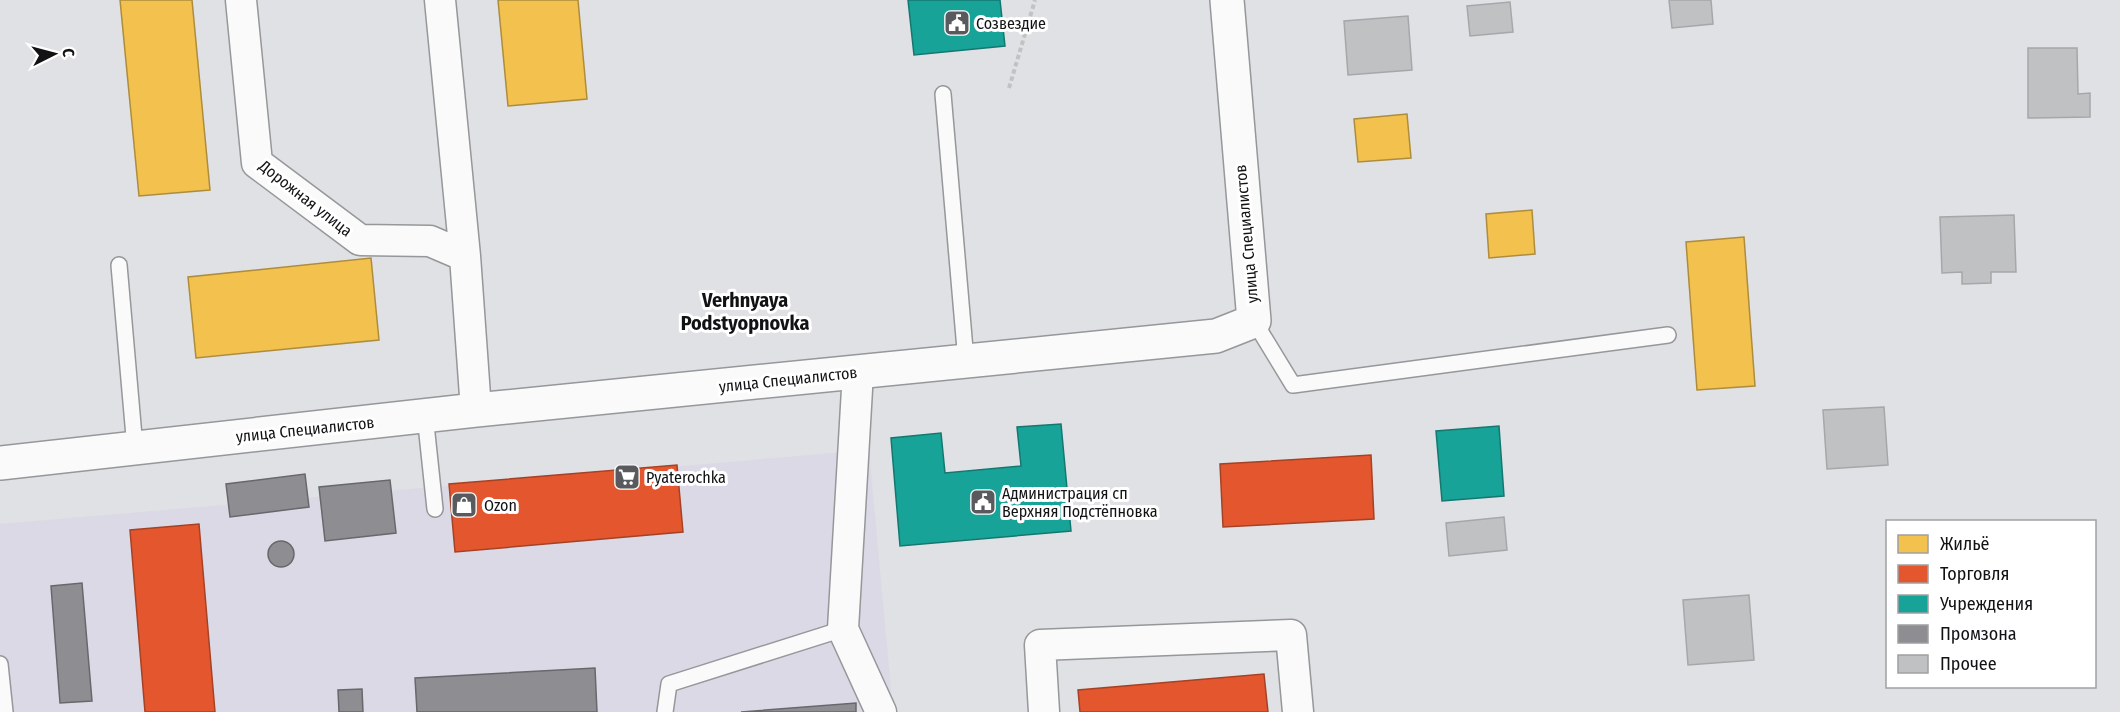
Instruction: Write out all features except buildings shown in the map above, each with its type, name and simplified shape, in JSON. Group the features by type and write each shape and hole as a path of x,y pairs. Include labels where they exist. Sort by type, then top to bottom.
{"street":[{"name":"Дорожная улица","path":"241,0 257,163 360,240 430,241 465,256"},
{"path":"440,0 465,256 476,410"},
{"name":"улица Специалистов","path":"0,463 425,415 1216,336 1254,321 1227,0"},
{"path":"858,372 843,629 881,712"},
{"path":"1044,712 1040,645 1291,635 1299,712"}],"lane":[{"path":"943,94 966,361"},
{"path":"119,265 135,448"},
{"path":"1254,321 1293,385 1668,335"},
{"path":"425,415 435,509"},
{"path":"665,712 669,684 843,629"},
{"path":"0,664 5,712"}],"path":[{"path":"1009,88 1035,0"}],"shaded area":[{"path":"869,450 893,712 0,712 0,524"}],"place":[{"name":"Созвездие","path":"957,23"},
{"name":"Pyaterochka","path":"627,477"},
{"name":"Администрация сп Верхняя Подстёпновка","path":"983,502"},
{"name":"Ozon","path":"464,505"}],"district":[{"name":"Verhnyaya Podstyopnovka","path":"745,312"}]}
